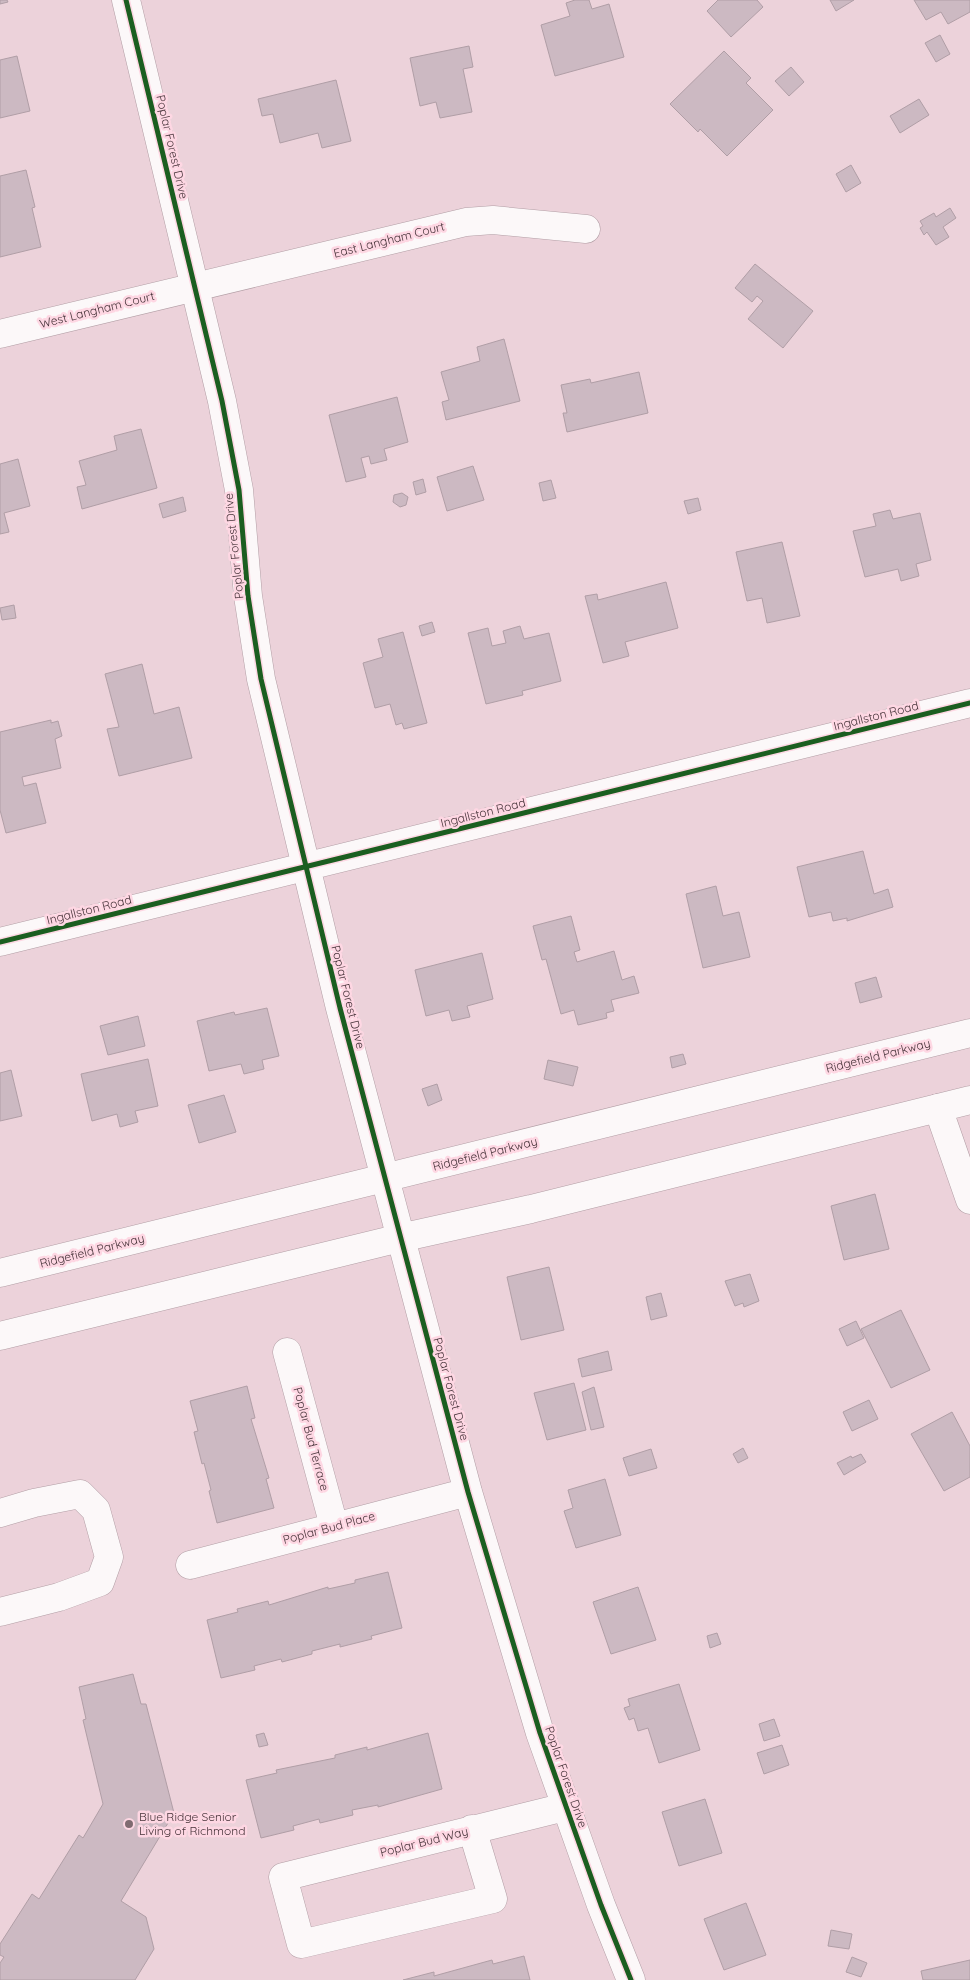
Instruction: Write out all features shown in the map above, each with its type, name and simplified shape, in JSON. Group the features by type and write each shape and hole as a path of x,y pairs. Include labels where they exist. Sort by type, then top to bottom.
{"street":[{"name":"Poplar Forest Drive","path":"126,0 222,401 239,490 248,596 260,679 340,1008 468,1492 540,1734 601,1905 631,1980"},
{"name":"East Langham Court","path":"195,286 466,222 492,220 586,229"},
{"name":"West Langham Court","path":"0,334 195,286"},
{"name":"Ingallston Road","path":"0,942 970,703"},
{"name":"Ridgefield Parkway","path":"0,1273 970,1033"},
{"path":"0,1336 400,1238 530,1209 970,1100"},
{"path":"938,1108 970,1200"},
{"name":"Poplar Bud Terrace","path":"287,1352 334,1526"},
{"name":"Poplar Bud Place","path":"190,1565 468,1492"},
{"path":"0,1513 34,1502 80,1494 96,1510 109,1557 100,1582 59,1597 0,1612"},
{"name":"Poplar Bud Way","path":"472,1829 493,1899 301,1944 283,1877 472,1829 565,1807"}],"building":[{"path":"0,0 7,0 8,2 0,4"},
{"path":"575,0 589,0 592,9 609,4 624,57 555,76 541,25 570,16 566,3"},
{"path":"718,0 757,0 763,7 731,37 707,11"},
{"path":"830,0 854,0 836,11"},
{"path":"914,0 970,0 970,12 948,24 941,12 926,20"},
{"path":"940,35 950,54 936,62 925,43"},
{"path":"469,46 473,67 463,69 472,112 440,118 436,102 420,106 410,58"},
{"path":"724,51 751,78 746,83 773,110 727,156 700,129 698,132 670,104"},
{"path":"17,56 30,111 0,118 0,60"},
{"path":"791,67 804,82 789,96 775,81"},
{"path":"336,80 351,141 322,148 318,133 280,143 273,114 262,116 258,99"},
{"path":"919,99 929,115 900,133 890,116"},
{"path":"851,165 861,183 846,192 836,174"},
{"path":"26,170 35,207 32,208 41,247 0,257 0,176"},
{"path":"950,208 956,218 943,227 949,237 936,245 927,232 924,235 920,228 923,226 920,221 934,213 936,217"},
{"path":"755,264 813,311 783,348 748,319 763,301 757,296 752,302 735,288"},
{"path":"504,339 520,401 446,420 442,402 449,400 441,372 480,361 477,347"},
{"path":"639,372 648,413 567,432 563,413 567,413 561,385 590,379 591,383"},
{"path":"397,397 408,442 384,449 387,460 371,464 369,456 361,458 366,477 346,482 329,415"},
{"path":"141,429 157,488 82,509 77,487 86,485 79,461 117,450 114,436"},
{"path":"18,459 30,506 4,513 9,532 0,534 0,464"},
{"path":"473,466 484,500 447,511 437,477"},
{"path":"423,479 426,492 416,495 413,482"},
{"path":"551,480 556,498 543,501 539,483"},
{"path":"402,493 408,497 406,505 400,507 393,502 394,495"},
{"path":"183,497 186,511 163,518 159,504"},
{"path":"698,498 701,510 688,514 684,501"},
{"path":"890,510 893,519 920,513 931,560 916,564 919,576 901,581 898,569 865,577 853,531 876,526 873,514"},
{"path":"782,542 800,616 767,623 762,598 747,601 736,552"},
{"path":"666,582 678,628 625,642 629,656 603,663 585,596 597,594 598,600"},
{"path":"14,605 16,618 2,620 0,608"},
{"path":"432,622 435,632 422,636 419,626"},
{"path":"520,626 524,639 549,633 561,681 522,691 523,695 486,704 468,633 488,628 492,646 506,643 503,631"},
{"path":"403,632 427,723 404,729 402,723 396,725 390,704 375,708 363,663 383,657 378,639"},
{"path":"142,664 154,714 179,707 192,758 119,776 107,729 119,727 105,674"},
{"path":"51,720 51,723 58,721 62,736 55,739 61,768 22,777 24,786 36,783 46,823 6,833 0,810 0,732"},
{"path":"863,851 874,894 888,889 893,907 847,921 847,918 833,921 831,912 809,917 797,867"},
{"path":"716,886 723,916 739,912 750,957 703,968 686,894"},
{"path":"571,916 580,950 574,952 577,962 614,951 622,980 634,976 639,993 611,1000 614,1011 606,1013 607,1018 578,1025 574,1010 561,1014 546,959 542,960 533,926"},
{"path":"482,953 493,999 467,1006 470,1017 452,1021 449,1010 426,1016 415,970"},
{"path":"876,977 882,997 860,1003 855,983"},
{"path":"267,1008 279,1056 262,1060 264,1069 244,1074 241,1064 209,1071 197,1021 234,1012 235,1015"},
{"path":"138,1016 145,1046 108,1055 100,1026"},
{"path":"683,1054 686,1064 672,1068 670,1057"},
{"path":"148,1059 158,1106 135,1111 138,1122 120,1127 117,1114 92,1121 81,1074"},
{"path":"548,1060 578,1067 573,1086 544,1079"},
{"path":"11,1070 22,1116 0,1121 0,1073"},
{"path":"437,1084 442,1100 428,1106 422,1089"},
{"path":"224,1095 236,1132 199,1143 188,1105"},
{"path":"875,1194 889,1249 844,1260 831,1206"},
{"path":"549,1267 564,1330 521,1340 507,1277"},
{"path":"750,1274 759,1301 744,1307 743,1303 735,1306 725,1281"},
{"path":"661,1293 667,1316 651,1320 646,1297"},
{"path":"901,1310 930,1370 891,1388 861,1329"},
{"path":"856,1321 864,1338 847,1346 839,1329"},
{"path":"608,1351 612,1370 582,1377 578,1359"},
{"path":"574,1383 586,1430 547,1440 534,1393"},
{"path":"247,1386 255,1418 251,1419 269,1478 266,1479 274,1508 217,1523 209,1491 211,1490 194,1432 198,1431 190,1401"},
{"path":"594,1387 604,1427 591,1430 582,1392"},
{"path":"869,1400 878,1419 852,1431 843,1412"},
{"path":"952,1412 970,1446 970,1477 944,1491 911,1434"},
{"path":"743,1448 748,1458 738,1463 733,1454"},
{"path":"651,1449 657,1468 629,1476 623,1458"},
{"path":"861,1454 866,1462 844,1475 837,1463 851,1456 852,1458"},
{"path":"605,1479 621,1535 576,1548 564,1511 573,1508 568,1490"},
{"path":"388,1572 402,1628 371,1636 372,1639 340,1647 340,1644 312,1651 312,1654 282,1662 281,1659 254,1666 255,1670 221,1678 207,1620 238,1612 237,1609 268,1601 269,1605 328,1587 328,1589 355,1583 355,1580"},
{"path":"638,1587 656,1640 611,1654 593,1602"},
{"path":"717,1633 721,1644 710,1648 707,1636"},
{"name":"Blue Ridge Senior Living of Richmond","path":"133,1674 141,1704 146,1704 174,1813 121,1901 146,1917 154,1949 135,1980 0,1980 0,1963 4,1957 0,1955 0,1944 32,1894 39,1899 79,1835 83,1838 103,1804 83,1720 86,1719 79,1687"},
{"path":"679,1684 700,1750 659,1763 648,1728 638,1731 634,1718 629,1720 624,1708 630,1706 628,1699"},
{"path":"774,1719 780,1736 764,1741 759,1724"},
{"path":"264,1733 268,1745 259,1747 256,1735"},
{"path":"428,1733 442,1789 378,1807 378,1805 352,1810 353,1815 320,1823 319,1819 293,1826 294,1830 261,1838 246,1780 277,1773 276,1770 335,1758 335,1755 367,1747 367,1750"},
{"path":"782,1745 789,1765 764,1774 757,1753"},
{"path":"705,1799 722,1853 679,1866 662,1812"},
{"path":"746,1903 766,1955 724,1970 704,1919"},
{"path":"831,1930 852,1934 849,1949 828,1946"},
{"path":"524,1956 530,1980 403,1980 434,1972 434,1976 492,1960 493,1964"},
{"path":"852,1957 867,1963 861,1977 846,1972"},
{"path":"970,1960 970,1980 923,1980 921,1971"}],"cycle path":[{"path":"126,0 222,401 239,490 248,596 261,679 340,1008 468,1492 540,1733 601,1905 631,1980"},
{"path":"0,942 970,703"}],"place":[{"name":"Blue Ridge Senior Living of Richmond","path":"129,1824"}]}
